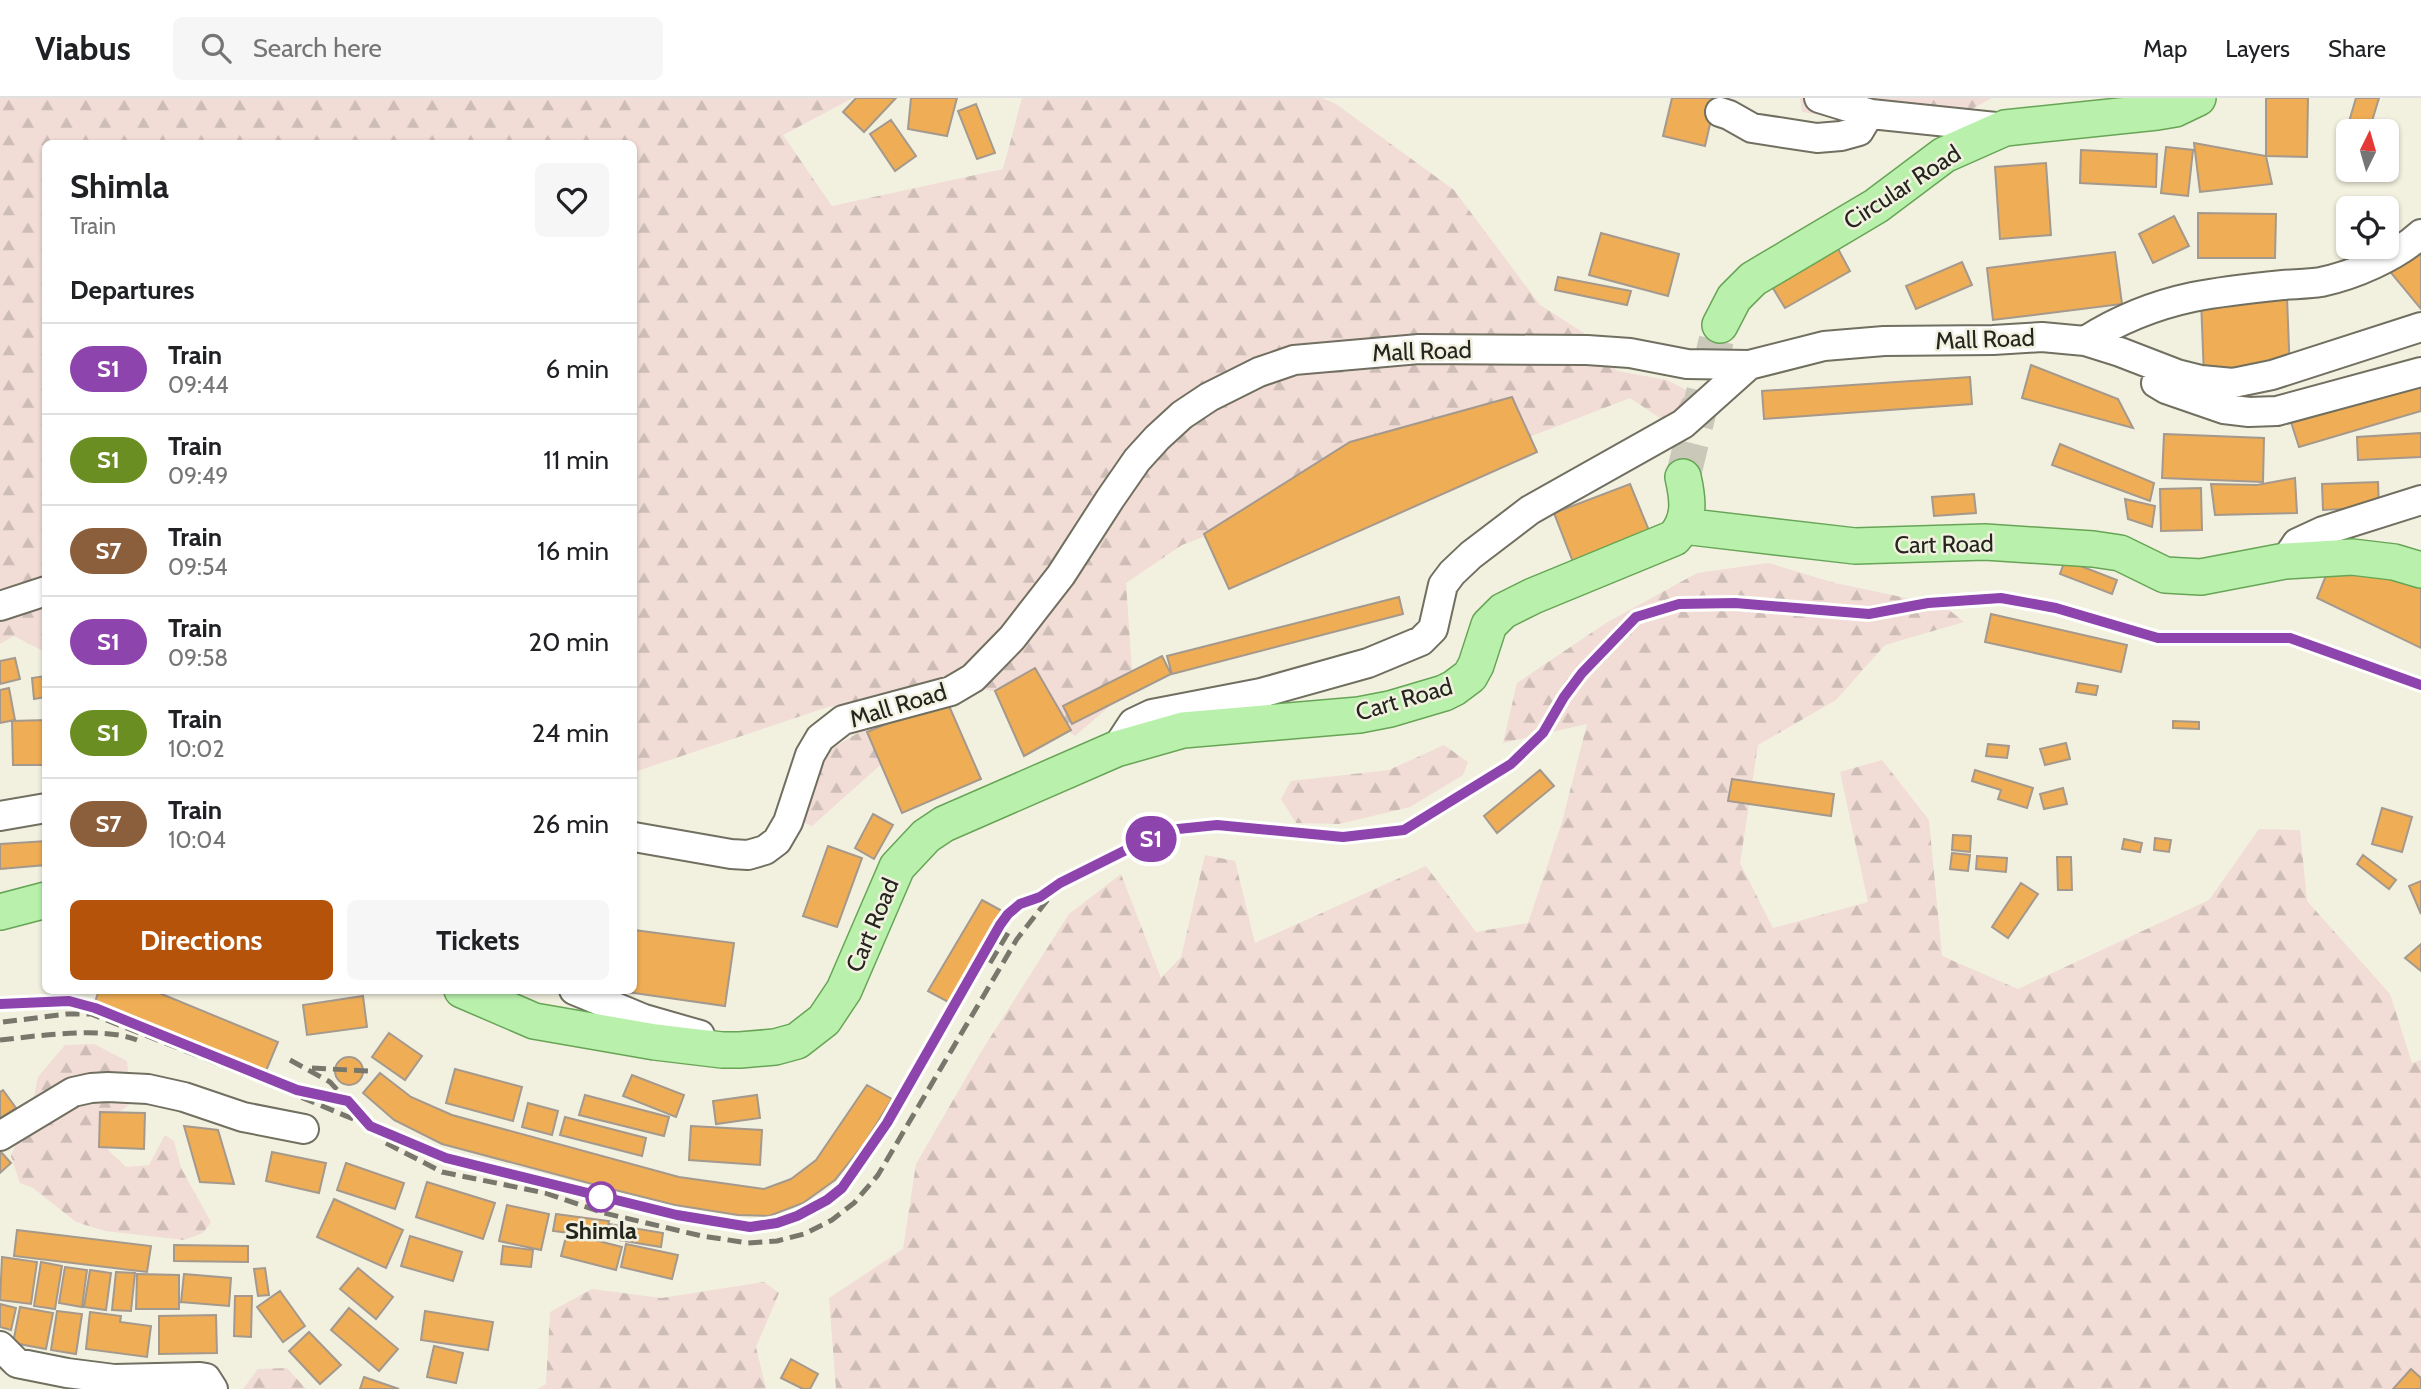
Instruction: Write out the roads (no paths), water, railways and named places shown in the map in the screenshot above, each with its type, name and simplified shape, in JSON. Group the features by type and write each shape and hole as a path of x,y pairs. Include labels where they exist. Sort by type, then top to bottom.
{"main road":[{"name":"Circular Road","path":"1720,325 1734,298 1753,279 1876,206 1944,155 2005,128 2182,102"},
{"path":"1683,477 1688,504 1683,526"},
{"name":"Cart Road","path":"471,994 534,1021 655,1042 740,1050 775,1047 797,1041 815,1028 844,990 891,879 902,861 926,836 944,824 1116,749 1191,728 1359,715 1390,709 1454,688 1470,676 1489,625 1503,611 1533,596 1670,541 1683,526 1855,546 1958,542 2066,546 2120,553 2165,575 2201,577 2285,561 2352,557 2394,562 2421,570"},
{"path":"0,912 42,901"}],"street":[{"path":"1819,98 1861,111 2005,128"},
{"path":"1720,112 1752,128 1816,138 1859,131 1865,121 1861,111"},
{"path":"2085,341 2151,307 2241,289 2320,282 2377,263 2411,244 2421,234"},
{"name":"Mall Road","path":"637,838 731,854 748,855 765,850 777,841 788,822 810,755 820,738 843,720 951,691 973,678 1012,638 1061,575 1137,460 1157,438 1182,415 1209,397 1259,372 1294,360 1419,349 1587,350 1630,353 1687,364 1749,365 1824,346 1884,341 2042,337 2085,341 2176,374 2233,383 2272,374 2421,327"},
{"path":"2120,352 2128,365 2165,388 2224,408 2249,412 2277,411 2421,372"},
{"path":"1116,749 1133,723 1152,714 1261,694 1368,663 1422,641 1433,629 1443,585 1471,555 1530,510 1683,424 1749,365"},
{"path":"2285,561 2297,543 2323,530 2421,500"},
{"path":"0,606 42,592"},
{"path":"0,816 42,809"},
{"path":"584,994 644,1019 693,1034 749,1042 797,1041"},
{"path":"0,1136 73,1092 108,1087 148,1089 184,1097 243,1117 304,1129"},
{"path":"6,1357 114,1379 210,1384"}],"tunnel":[{"path":"1683,477 1720,325"}],"railway":[{"path":"3,1022 67,1014 91,1014 265,1082 446,1158 677,1215 750,1227 777,1224 827,1200 842,1188 887,1123 1000,925 1020,904 1141,843 1178,829 1217,825 1343,837 1404,829 1511,764 1543,733 1582,673 1636,617 1679,604 1735,603 1869,614 1928,603 2001,598 2056,608 2158,638 2290,637 2421,685"},
{"path":"386,1143 442,1172 545,1193 604,1213 702,1236 748,1243 777,1241 804,1234 832,1220 854,1203 878,1175 1017,939 1056,889"},
{"path":"990,963 1011,928"},
{"path":"0,1004 69,1001 96,1008"},
{"path":"0,1040 88,1033 137,1040"},
{"path":"290,1060 330,1082 349,1103"},
{"path":"312,1068 368,1071"},
{"path":"307,1092 348,1101"}],"train":[{"name":"S1","path":"0,1004 69,1001 95,1008 297,1090 348,1101 370,1126 446,1158 677,1215 750,1227 777,1223 797,1216 827,1200 842,1188 887,1123 1000,925 1020,904 1040,897 1060,883 1140,843 1178,829 1217,825 1343,837 1404,830 1511,764 1543,733 1582,673 1636,617 1679,604 1735,603 1869,614 1928,603 2001,598 2056,608 2158,638 2290,638 2421,685"}],"place":[{"name":"Shimla","path":"601,1197"}]}
